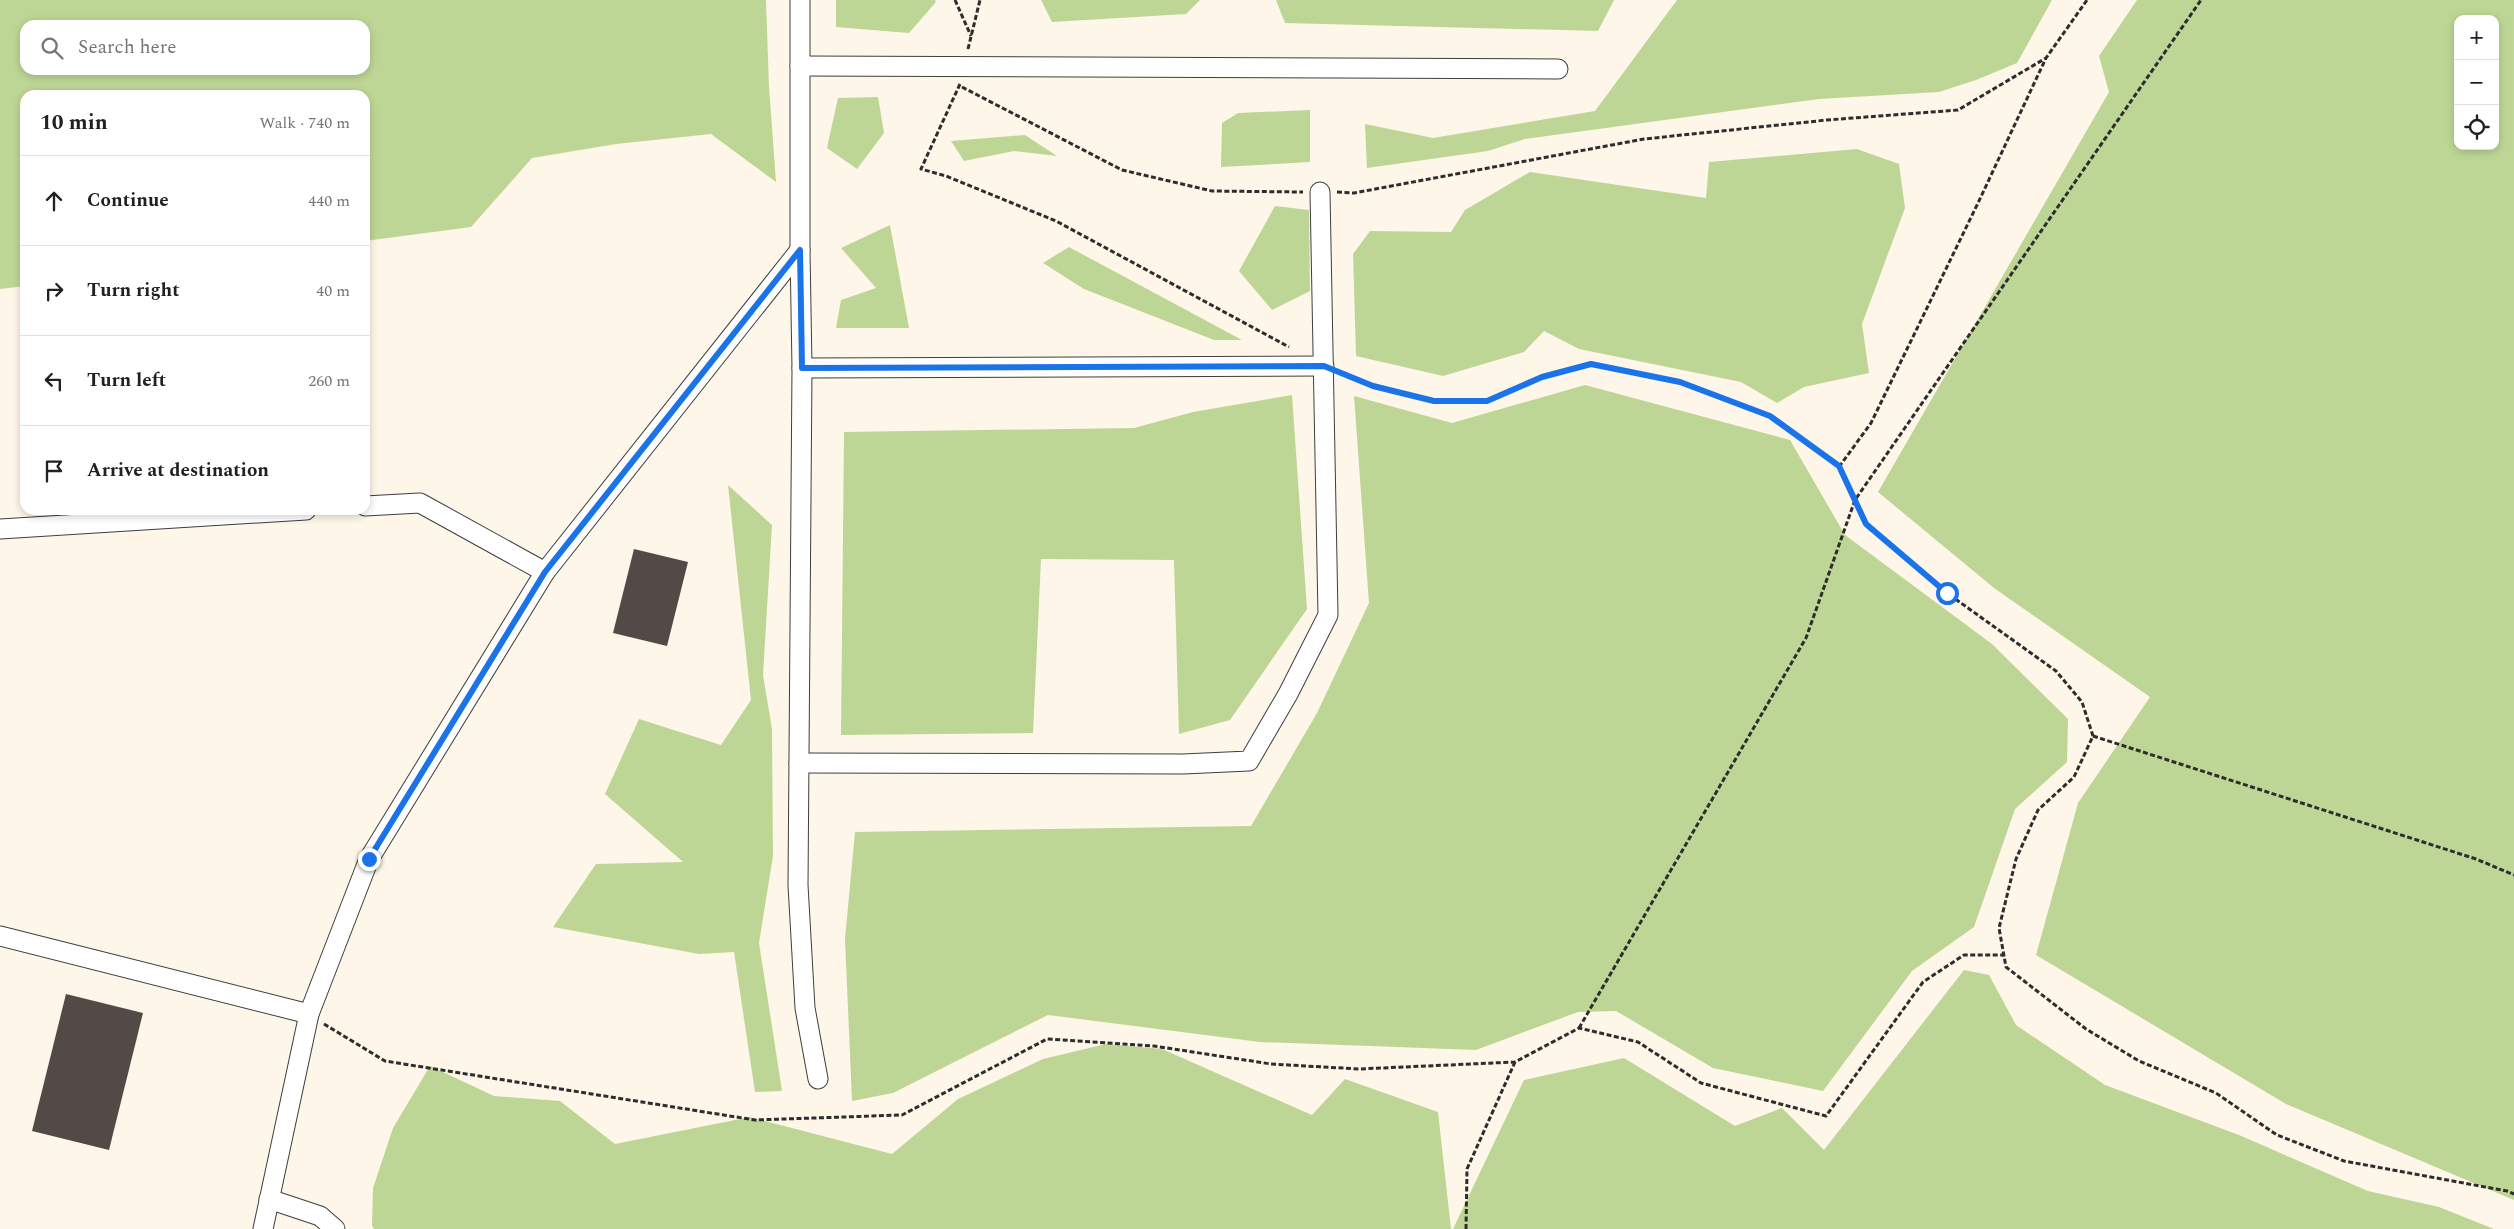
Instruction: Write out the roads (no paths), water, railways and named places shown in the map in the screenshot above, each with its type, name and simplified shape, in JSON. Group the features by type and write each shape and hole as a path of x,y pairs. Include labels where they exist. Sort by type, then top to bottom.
{"lane":[{"path":"800,0 802,368 798,885 804,998 818,1080"},
{"path":"800,66 1558,68"},
{"path":"799,762 1183,764 1249,761 1288,694 1328,615 1320,192"},
{"path":"263,1229 309,1014 369,859 545,572 800,250"},
{"path":"802,368 1324,366"},
{"path":"370,506 420,503 545,572"},
{"path":"0,529 225,515"},
{"path":"0,936 309,1014"},
{"path":"269,1199 320,1216 335,1229"}]}
